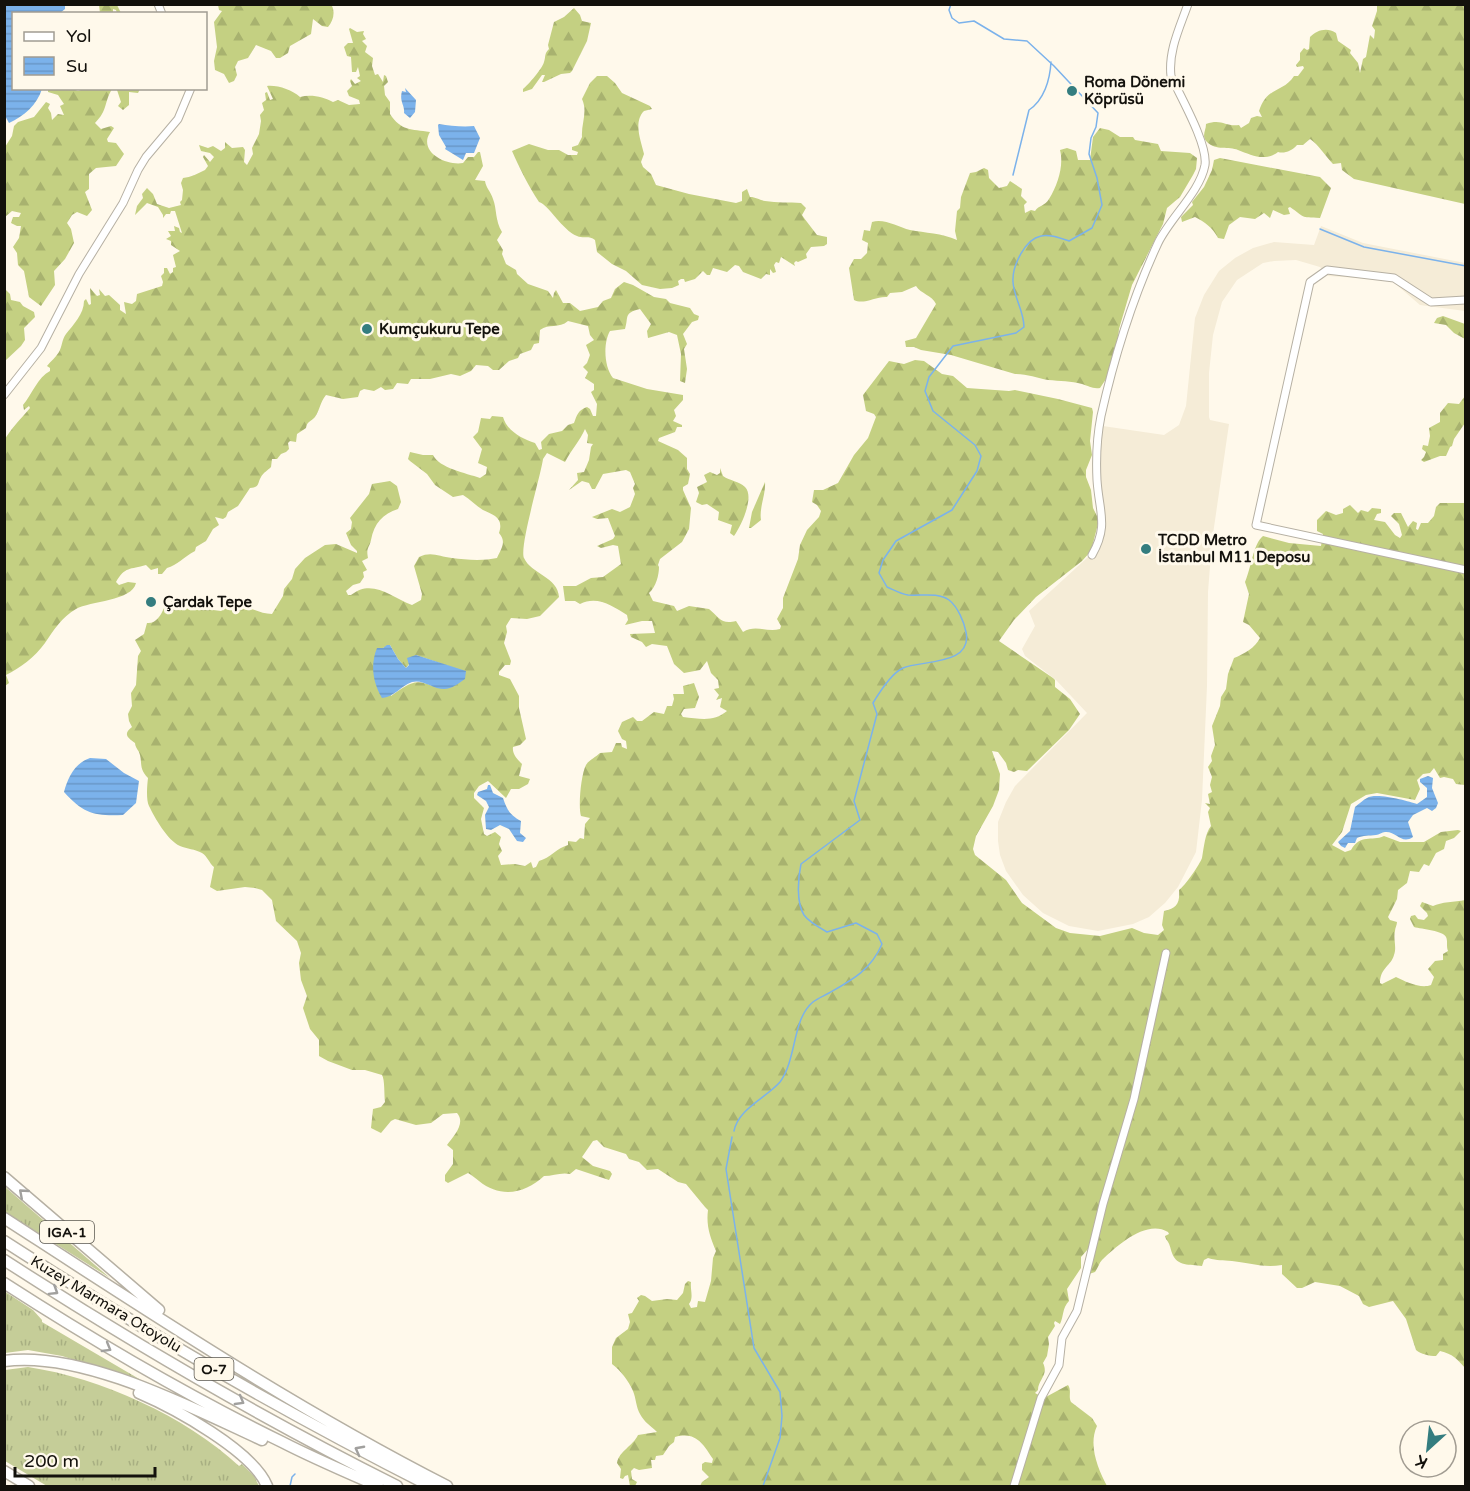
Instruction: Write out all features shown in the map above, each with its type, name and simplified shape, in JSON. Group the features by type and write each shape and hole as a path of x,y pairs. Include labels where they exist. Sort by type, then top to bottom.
{"highway":[{"name":"IGA-1","path":"4,1178 157,1309 298,1397 325,1418"},
{"path":"4,1218 201,1344 325,1418 447,1486"},
{"name":"Kuzey Marmara Otoyolu","path":"4,1241 135,1323 226,1376 325,1432 430,1486"},
{"name":"Kuzey Marmara Otoyolu","path":"4,1260 263,1415 397,1486"},
{"path":"4,1283 94,1340 170,1383 289,1446 378,1486"},
{"path":"4,1361 33,1360 74,1365 153,1391 369,1486"},
{"path":"33,1360 99,1377 174,1411 246,1459 260,1473 267,1486"},
{"path":"4,1471 28,1486"}],"street":[{"path":"1092,555 1101,538 1103,521 1097,479 1101,418 1124,335 1159,240 1200,179 1205,164 1203,144 1170,70 1173,45 1188,4"},
{"path":"4,395 41,348 79,274 123,202 138,170 178,119 190,90"},
{"path":"1465,300 1431,302 1394,278 1354,272 1327,270 1310,282 1257,525 1466,570"},
{"path":"1014,1486 1041,1398 1059,1365 1062,1338 1077,1311 1103,1204 1134,1099 1166,953"}],"shaded area":[{"path":"1321,226 1363,243 1465,263 1465,311 1420,305 1391,280 1328,276 1320,267 1296,260 1263,263 1237,280 1222,302 1213,335 1209,373 1209,417 1210,420 1229,424 1212,541 1208,592 1202,800 1196,852 1178,887 1149,917 1133,924 1098,931 1069,926 1043,913 1023,895 1006,871 998,841 998,822 1015,786 1087,713 1056,680 1025,656 1022,649 1035,626 1029,611 1088,557 1095,546 1100,519 1094,485 1096,425 1164,435 1179,425 1186,406 1195,318 1204,295 1219,271 1235,258 1253,248 1274,242 1314,245"}],"green space":[{"path":"331,4 333,16 328,27 322,26 313,19 311,34 290,46 288,53 280,58 276,58 271,51 256,45 248,58 238,61 234,81 229,83 224,74 215,70 217,47 214,22 222,11 219,10 218,5"},
{"path":"99,5 117,5 120,12 113,9 113,12 100,12"},
{"path":"1377,5 1465,5 1465,204 1354,179 1342,170 1341,163 1333,164 1310,139 1288,152 1278,152 1268,157 1214,146 1205,140 1206,124 1220,122 1239,125 1241,128 1249,123 1251,118 1262,117 1259,111 1266,97 1285,85 1294,76 1298,76 1304,68 1296,65 1300,60 1300,53 1304,48 1309,49 1310,37 1319,31 1329,30 1336,33 1338,41 1351,50 1350,53 1358,63 1360,73 1370,35 1374,39 1375,30 1372,26"},
{"path":"574,8 582,21 591,23 587,41 572,71 544,82 542,82 545,75 542,75 532,89 523,92 543,65 549,49 554,22"},
{"path":"349,29 357,32 364,31 366,39 362,41 367,46 365,52 373,58 372,66 375,75 378,74 383,82 384,75 386,76 388,82 384,86 385,95 390,102 390,114 398,124 430,132 427,139 428,146 442,160 463,163 468,157 474,157 480,152 483,166 475,180 485,181 492,197 502,232 497,240 503,250 502,254 506,264 516,270 517,274 528,284 548,291 553,298 556,290 563,303 570,303 580,311 598,307 603,301 611,298 615,289 624,282 654,297 690,308 694,314 699,316 698,320 692,322 683,334 687,344 684,349 687,369 685,383 680,381 681,354 677,335 669,332 648,338 647,331 651,324 640,309 629,314 625,329 610,331 606,342 606,361 613,378 647,389 683,395 683,400 674,410 676,416 673,421 682,427 677,427 675,432 659,438 658,441 678,450 687,458 687,469 690,474 688,484 683,487 683,490 691,508 689,529 682,542 660,559 657,581 649,593 653,601 674,606 677,611 689,606 709,609 724,621 736,621 743,632 752,629 780,629 781,626 777,619 783,608 783,598 798,559 800,545 807,530 819,517 821,511 812,502 814,490 823,490 838,483 854,455 868,438 876,417 866,411 863,395 889,361 904,364 915,360 924,361 942,374 953,376 967,388 1015,390 1092,408 1090,441 1092,455 1086,470 1086,477 1091,490 1093,508 1099,520 1091,551 1082,561 1036,597 1014,620 999,641 1053,678 1055,687 1070,699 1080,714 1069,730 1027,771 1008,770 998,752 992,751 1000,774 999,790 976,836 973,849 975,855 1006,880 1022,903 1056,928 1070,933 1100,936 1132,928 1158,935 1164,930 1162,925 1164,911 1177,904 1179,890 1201,861 1206,836 1211,826 1208,812 1210,808 1205,803 1210,804 1208,794 1212,792 1210,785 1212,777 1208,767 1212,761 1211,756 1215,745 1212,726 1221,697 1226,689 1228,674 1234,658 1249,650 1260,638 1249,625 1243,622 1249,594 1245,582 1254,551 1263,536 1289,543 1321,546 1323,534 1317,531 1317,520 1326,511 1336,515 1343,513 1343,509 1350,505 1358,513 1361,510 1368,512 1372,508 1381,509 1381,513 1377,514 1374,520 1385,522 1400,538 1402,535 1399,524 1391,516 1394,513 1401,513 1408,527 1413,521 1417,523 1416,529 1418,530 1421,523 1428,523 1434,516 1436,507 1440,503 1465,503 1465,785 1456,784 1453,779 1440,778 1434,768 1417,780 1420,789 1415,800 1377,793 1366,795 1351,804 1342,832 1332,845 1345,852 1351,850 1359,841 1366,839 1384,836 1400,842 1424,842 1441,832 1461,831 1454,838 1446,841 1444,849 1436,853 1429,866 1424,864 1419,872 1410,871 1407,883 1398,890 1397,899 1388,917 1397,922 1395,952 1380,978 1380,983 1396,977 1418,986 1431,985 1434,977 1428,969 1435,961 1443,960 1443,954 1448,951 1447,939 1441,933 1414,927 1411,916 1415,915 1418,919 1424,920 1428,916 1420,906 1422,902 1433,906 1465,900 1465,1368 1454,1357 1444,1352 1440,1351 1433,1356 1416,1350 1406,1319 1393,1301 1369,1307 1363,1304 1359,1296 1340,1286 1315,1282 1297,1288 1282,1274 1282,1265 1263,1266 1208,1258 1204,1260 1202,1266 1184,1264 1177,1261 1172,1253 1165,1236 1169,1234 1168,1232 1151,1229 1141,1231 1124,1242 1102,1260 1095,1272 1089,1274 1091,1249 1088,1249 1081,1257 1081,1268 1067,1289 1069,1301 1065,1306 1060,1324 1055,1321 1055,1326 1048,1337 1047,1356 1043,1363 1045,1371 1035,1393 1044,1398 1068,1385 1071,1402 1092,1418 1097,1426 1094,1433 1094,1449 1107,1486 700,1486 709,1477 702,1470 702,1464 712,1463 713,1459 698,1440 688,1436 675,1437 674,1442 663,1455 651,1460 652,1468 639,1470 634,1468 631,1471 632,1479 637,1482 635,1486 630,1486 628,1475 623,1479 620,1478 621,1469 617,1463 620,1455 638,1435 657,1432 642,1417 629,1383 612,1364 612,1347 616,1338 628,1329 630,1322 628,1314 632,1313 639,1301 637,1298 641,1295 652,1301 677,1300 688,1281 691,1282 692,1296 689,1304 691,1308 697,1307 698,1301 705,1302 716,1251 709,1231 708,1210 686,1184 678,1182 658,1169 647,1170 639,1162 629,1159 626,1154 604,1147 597,1140 593,1141 582,1157 593,1166 610,1171 612,1174 609,1180 576,1169 570,1174 544,1176 521,1190 504,1192 487,1187 468,1173 448,1183 445,1181 445,1175 453,1164 453,1150 447,1145 460,1125 457,1113 443,1114 431,1123 416,1125 395,1119 381,1133 371,1128 373,1109 381,1107 385,1102 382,1075 365,1070 352,1070 319,1056 319,1040 310,1029 303,1008 307,996 301,980 299,963 301,953 297,941 276,921 272,900 262,890 245,887 217,891 210,887 214,867 206,856 180,846 166,834 149,806 148,778 143,771 135,743 127,734 132,727 128,714 132,706 131,693 136,685 138,656 141,651 135,640 144,634 147,623 158,618 164,608 163,605 171,606 173,599 198,608 221,611 226,607 235,609 239,605 272,614 283,596 284,589 292,579 295,569 305,558 325,545 336,544 357,553 346,533 351,529 350,518 369,494 372,484 390,481 397,486 401,502 398,509 377,524 372,534 368,558 362,561 367,570 363,572 364,577 360,583 346,591 348,595 366,588 374,589 412,605 421,600 422,594 414,566 419,557 432,554 469,560 497,558 503,542 499,533 499,520 463,495 453,497 435,485 427,474 408,459 410,452 433,455 436,460 447,467 480,478 486,474 487,467 478,463 482,449 473,437 478,432 481,418 503,417 511,430 520,437 535,443 539,450 542,449 541,442 549,434 562,431 574,423 577,415 587,407 593,416 596,416 597,404 591,392 594,390 594,384 585,378 588,372 583,367 590,355 586,345 594,340 588,326 568,321 561,325 543,328 540,330 539,343 534,344 531,350 520,354 518,358 509,361 499,370 476,365 471,371 460,376 451,374 430,379 411,379 408,384 397,383 393,389 385,390 381,387 374,391 364,389 360,391 358,397 343,399 326,395 315,417 306,428 297,434 296,442 290,441 286,452 277,459 272,459 271,467 262,476 257,486 250,488 238,506 228,512 223,519 215,517 219,525 213,529 206,541 196,547 195,551 167,568 162,574 158,574 158,568 151,570 146,565 125,571 116,582 119,585 128,582 136,583 133,589 119,597 82,606 71,612 58,624 37,653 6,675 9,683 5,686 4,441 30,408 29,406 24,410 23,405 39,381 50,371 47,366 59,352 65,336 80,315 84,301 86,299 89,305 91,304 90,288 97,296 100,295 99,289 105,296 109,295 120,305 120,310 126,314 124,302 132,304 136,301 137,294 162,286 161,276 164,268 167,268 170,274 176,267 173,255 180,251 166,239 171,236 168,231 175,231 174,226 182,233 175,211 171,211 163,218 158,207 147,203 135,215 137,206 143,198 142,194 147,188 153,194 157,204 169,208 181,205 183,178 205,170 208,166 204,155 210,162 214,157 210,153 201,151 199,145 208,148 213,146 221,151 225,148 225,142 232,148 243,147 244,162 247,165 259,134 260,115 264,110 262,103 266,100 265,93 267,92 270,100 273,99 267,86 285,89 300,97 322,97 349,105 360,104 359,100 349,96 347,91 352,86 351,79 355,84 361,81 357,78 360,76 358,67 356,72 352,72 351,57 347,56 344,47 348,43 353,43","holes":["585,429 588,435 587,443 593,444 589,460 584,472 577,473 578,480 569,490 582,481 589,483 592,489 595,489 603,474 626,470 630,472 635,484 633,488 635,494 630,507 620,512 612,509 592,517 608,518 615,536 597,546 601,548 618,546 621,564 603,577 591,578 576,586 563,586 565,601 575,601 580,604 593,601 605,603 627,615 628,620 625,625 652,621 655,633 630,634 631,637 642,642 646,647 652,644 667,646 674,664 684,673 700,670 707,661 711,673 718,680 719,688 714,689 719,695 716,700 722,698 720,707 727,711 712,718 683,717 681,714 684,709 695,708 699,697 694,683 683,686 684,694 673,694 672,706 667,706 664,714 654,712 642,721 637,721 633,717 622,722 618,731 622,739 626,741 627,749 622,747 621,743 616,743 612,752 600,753 584,769 580,812 581,816 590,818 585,824 584,839 580,838 576,842 568,841 568,845 539,861 533,868 531,862 525,866 501,865 498,856 502,851 499,844 501,837 495,832 487,836 484,834 481,819 484,808 474,798 474,793 479,786 488,781 506,798 511,789 519,789 528,784 530,779 519,776 522,764 513,750 513,747 520,745 526,739 519,708 519,696 510,679 499,675 499,672 505,665 510,665 511,661 504,643 506,626 511,618 527,619 540,616 559,597 554,585 527,563 523,551 543,459 547,453 565,462","390,645 406,668 416,655 466,672 432,686 420,682 410,684 391,696 383,648"]},
{"path":"597,76 607,76 622,93 652,109 644,111 638,126 644,154 641,162 651,174 656,185 736,203 742,201 742,192 747,189 750,197 763,201 801,203 806,208 802,215 817,235 827,237 827,244 811,247 806,254 807,258 796,261 795,266 781,257 779,263 776,262 774,265 776,272 773,273 770,269 770,275 766,274 761,279 743,272 739,266 735,265 727,272 713,268 710,275 703,271 695,279 685,282 681,279 678,281 679,285 672,288 660,289 642,285 626,271 612,264 597,252 595,240 571,233 539,202 512,151 529,144 548,150 559,150 568,155 577,155 578,152 572,150 572,147 578,145 582,137 584,104 582,99 590,83"},
{"path":"48,90 112,90 102,114 95,123 101,129 111,126 114,128 107,139 108,142 116,143 124,154 116,166 96,168 89,174 89,189 85,192 92,210 87,216 77,212 67,223 74,243 65,259 54,271 55,285 41,306 29,297 24,271 18,265 17,253 13,247 19,238 21,226 11,223 13,217 19,217 21,213 12,211 5,217 5,147 12,136 14,126 18,122 34,117 46,102 50,104 48,108 52,120 58,114 64,115 60,106 64,104 58,95"},
{"path":"117,90 140,90 138,93 129,92 129,105 123,110 118,106 121,102"},
{"path":"1100,128 1109,130 1120,137 1133,137 1135,140 1158,144 1161,151 1190,153 1197,158 1193,175 1180,197 1167,208 1163,224 1132,285 1106,379 1100,388 1015,374 951,355 906,347 905,341 916,338 936,304 916,286 902,292 890,293 887,297 862,302 854,300 849,268 854,259 861,259 867,253 868,243 862,240 864,230 870,231 872,222 886,222 910,230 957,240 955,231 957,211 960,208 961,197 970,173 984,168 988,170 989,178 999,188 1007,186 1010,181 1022,189 1021,196 1027,202 1024,205 1025,213 1035,211 1047,201 1055,188 1061,168 1060,150 1067,148 1076,151 1078,160 1090,160 1093,137"},
{"path":"1220,158 1320,177 1331,188 1320,218 1303,216 1290,207 1288,208 1290,214 1284,215 1273,210 1270,218 1264,213 1255,219 1240,217 1229,225 1224,239 1218,238 1214,231 1195,217 1182,222 1181,217 1193,205 1192,202 1204,187 1214,160"},
{"path":"5,289 10,294 11,300 20,302 34,312 35,317 24,328 25,340 21,346 5,361"},
{"path":"1443,316 1465,324 1465,339 1446,325 1434,323 1437,318"},
{"path":"1465,396 1465,423 1446,456 1424,462 1421,460 1426,452 1422,449 1423,445 1428,446 1429,428 1440,422 1440,413 1448,403 1459,404"},
{"path":"720,468 723,476 743,485 748,492 746,512 734,536 730,533 732,525 718,520 719,512 707,504 702,505 696,502 699,493 697,487 707,482 704,475 710,472 717,475 720,473"},
{"path":"765,482 761,520 749,528 752,512"},
{"path":"4,1186 110,1278 5,1212"},
{"path":"4,1291 33,1310 42,1322 146,1383 62,1356 28,1350 5,1353"},
{"path":"28,1367 84,1380 141,1402 194,1431 239,1466 242,1464 254,1476 259,1486 47,1486 5,1461 5,1370"}],"water":[{"path":"4,5 65,5 65,9 61,12 12,12 12,90 42,90 37,100 20,117 9,123 4,114"},
{"path":"405,88 416,100 415,112 410,118 404,113 401,95 402,91 406,92"},
{"path":"439,124 474,126 480,138 474,153 466,153 463,160 445,149 439,135"},
{"path":"390,645 406,668 409,665 407,658 416,655 466,671 465,679 453,687 444,689 416,681 382,698 376,686 373,667 377,648"},
{"path":"90,758 106,759 139,781 136,803 123,815 90,812 64,792 73,771 80,763"},
{"path":"1428,776 1433,778 1432,788 1438,803 1432,811 1427,808 1413,815 1408,822 1413,837 1402,839 1393,833 1384,832 1357,838 1355,843 1348,843 1345,848 1341,846 1338,842 1350,831 1355,807 1361,802 1371,796 1377,796 1417,804 1427,797 1427,788 1420,782 1420,779"},
{"path":"488,785 493,793 503,798 508,809 521,821 520,833 526,838 523,842 517,841 509,829 500,825 491,830 486,829 485,815 489,807 486,801 477,795 478,792 487,789"}],"waterway":[{"path":"734,1131 741,1116 780,1082 806,1009 866,968 882,944 877,934 856,923 827,932 818,927 801,910 798,890 801,864 860,820 854,801 877,714 873,703 886,684 903,668 944,660 962,651 966,643 966,632 962,619 949,600 935,595 900,593 887,587 879,573 883,560 896,541 952,510 977,471 981,456 975,445 933,411 925,391 929,377 953,346 1016,333 1024,327 1013,282 1015,268 1021,254 1035,238 1051,236 1069,241 1092,228 1102,205 1097,178 1089,154 1098,113 1027,41 1004,39 974,21 959,23 952,18 949,10 951,4"},
{"path":"1013,175 1029,110 1039,101 1045,89 1051,62"},
{"path":"1320,229 1364,247 1466,266"},
{"path":"732,1137 726,1169 754,1348 780,1392 782,1416 780,1438 763,1486"},
{"path":"290,1486 295,1474"}],"place":[{"name":"Roma Dönemi Köprüsü","path":"1072,91"},
{"name":"Kumçukuru Tepe","path":"367,329"},
{"name":"TCDD Metro İstanbul M11 Deposu","path":"1146,549"},
{"name":"Çardak Tepe","path":"151,602"}]}
